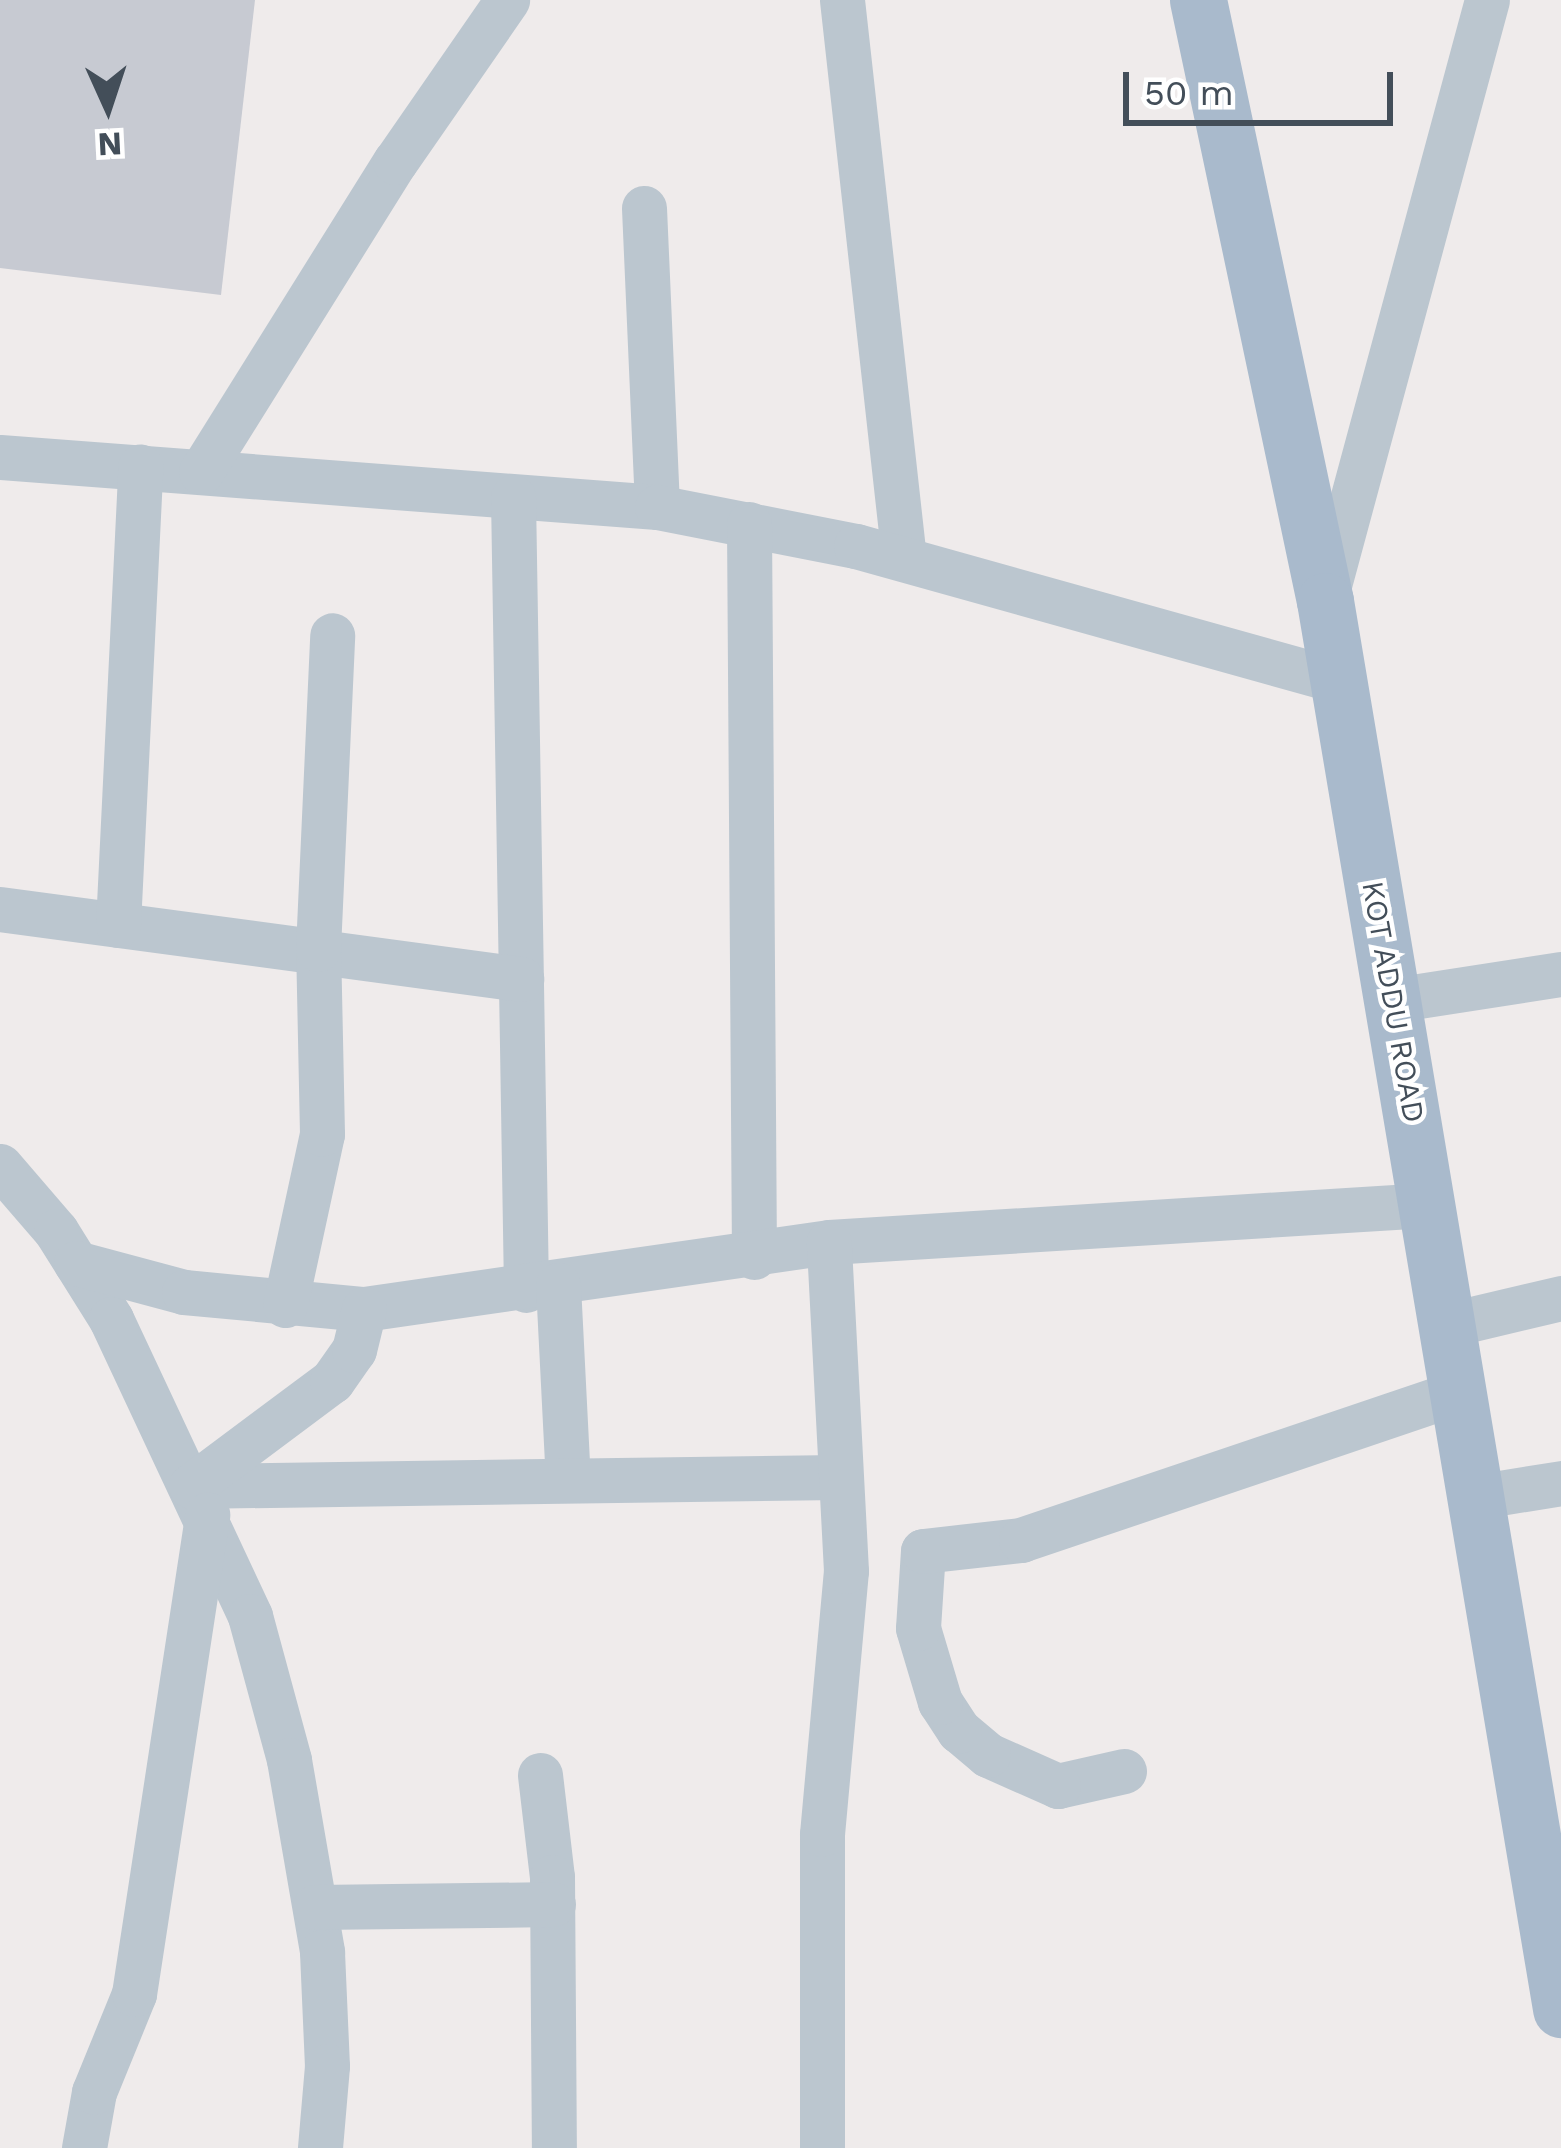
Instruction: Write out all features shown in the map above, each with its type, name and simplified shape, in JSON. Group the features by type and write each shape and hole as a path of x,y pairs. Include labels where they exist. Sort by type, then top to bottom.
{"main road":[{"name":"KOT ADDU ROAD","path":"1198,0 1325,601 1561,2009"}],"street":[{"path":"201,472 395,162 507,0"},
{"path":"842,0 904,559"},
{"path":"1325,601 1487,0"},
{"path":"644,208 657,507"},
{"path":"0,457 657,507 904,559 1339,681"},
{"path":"118,925 140,467"},
{"path":"513,497 521,979 542,1287 568,1480"},
{"path":"749,524 754,1257"},
{"path":"284,1305 322,1134 318,949 332,635"},
{"path":"0,909 521,979"},
{"path":"1393,1000 1561,974"},
{"path":"0,1166 76,1263 199,1499 270,1679 315,1907 327,2066 320,2148"},
{"path":"76,1263 184,1292 364,1310 754,1257 829,1242 1427,1205"},
{"path":"822,2148 822,1834 846,1592 829,1242"},
{"path":"1448,1325 1561,1298"},
{"path":"84,2148 103,2066 123,2036 134,1994 199,1499 332,1381 354,1350 364,1310"},
{"path":"1124,1772 1058,1786 988,1755 959,1731 940,1702 918,1628 923,1551 1021,1540 1458,1392"},
{"path":"199,1499 568,1480 839,1477"},
{"path":"1475,1497 1561,1483"},
{"path":"540,1775 554,1904 554,2148"},
{"path":"315,1907 554,1904"}],"building":[{"path":"0,0 255,0 221,295 0,268"}]}
